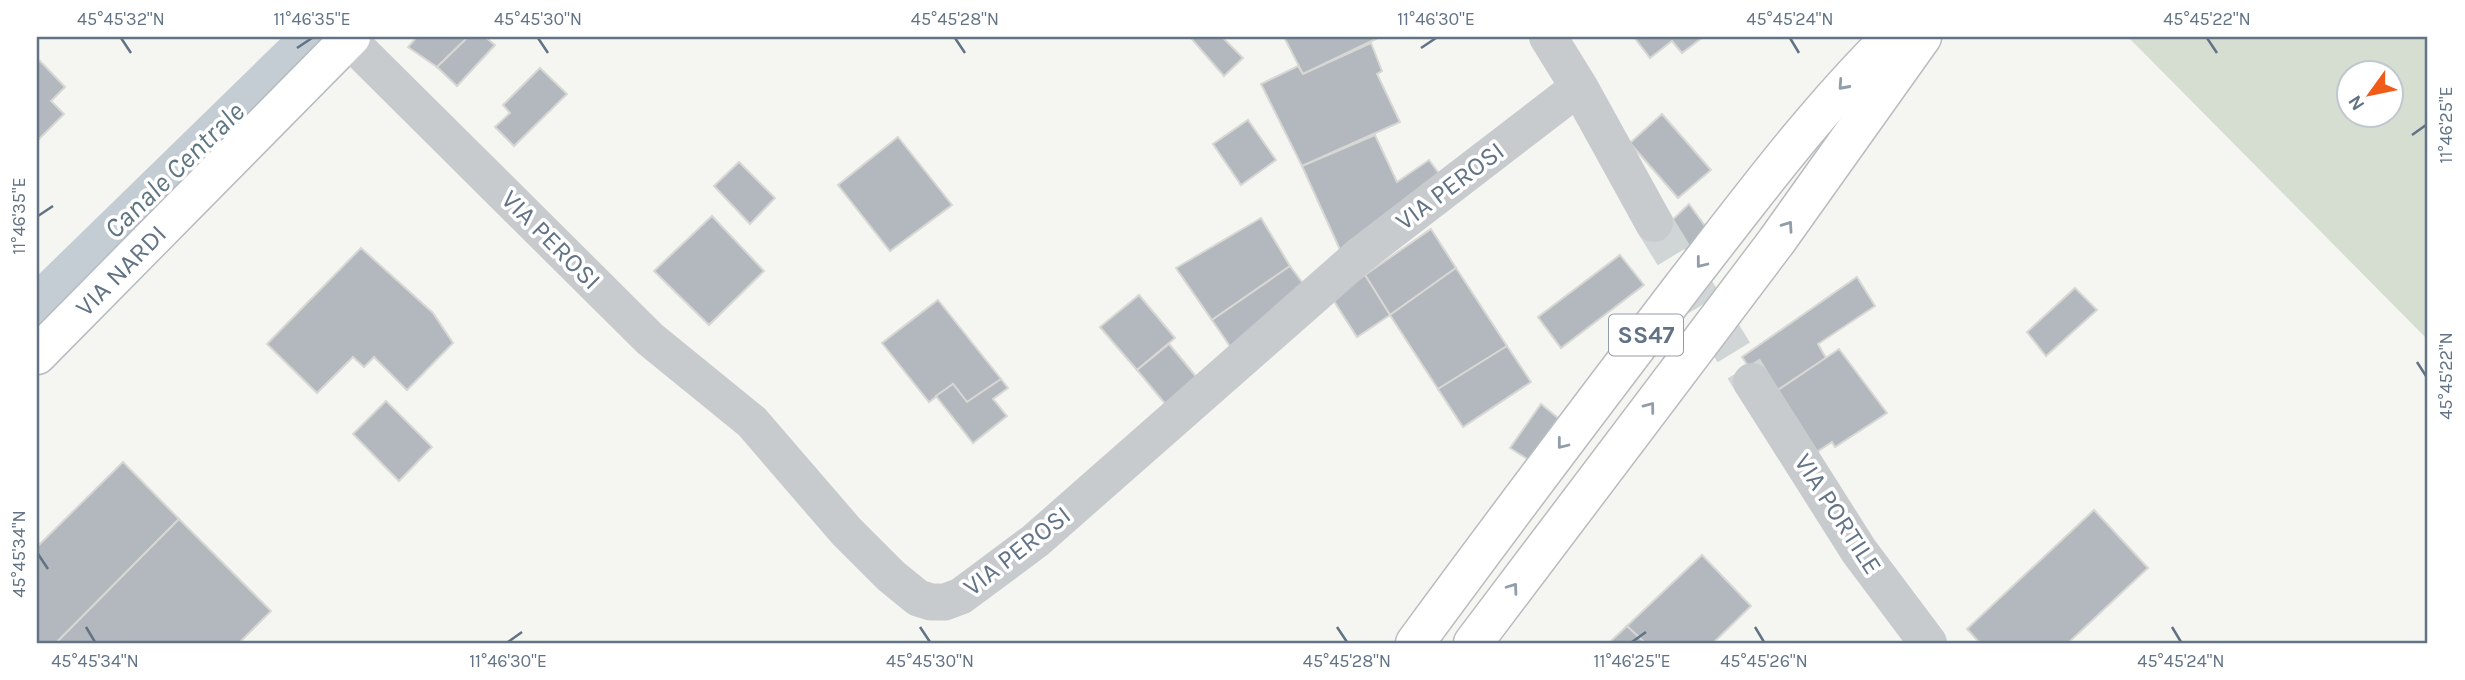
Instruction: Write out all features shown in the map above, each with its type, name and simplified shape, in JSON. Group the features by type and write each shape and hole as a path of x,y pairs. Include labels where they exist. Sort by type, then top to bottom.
{"main road":[{"name":"SS47","path":"1415,643 1549,461 1703,260 1843,85 1891,37"},
{"name":"SS47","path":"1473,643 1776,242 1922,37"},
{"name":"VIA NARDI","path":"37,355 350,38"}],"street":[{"path":"1548,37 1579,87 1654,223"},
{"name":"VIA PEROSI","path":"350,38 650,339 752,422 846,531 891,576 918,598 931,602 945,602 961,596 1035,541 1359,256 1579,87"},
{"name":"VIA PORTILE","path":"1752,382 1859,551 1928,643"}],"shaded area":[{"path":"2128,37 2428,37 2428,340"}],"building":[{"path":"417,37 468,37 437,67 408,47"},
{"path":"468,37 485,37 495,45 457,86 437,67"},
{"path":"1190,37 1222,37 1243,58 1224,76"},
{"path":"1284,37 1380,37 1303,74"},
{"path":"1634,37 1703,37 1682,53 1672,41 1650,58"},
{"path":"1371,43 1382,71 1377,74 1400,122 1302,166 1261,84 1298,66 1303,74"},
{"path":"40,61 65,87 51,101 64,114 37,141 37,64"},
{"path":"540,68 567,94 514,146 495,127 510,113 503,105"},
{"path":"1662,114 1711,170 1678,198 1630,143"},
{"path":"1248,120 1276,160 1241,185 1213,144"},
{"path":"1375,135 1397,182 1429,160 1446,183 1342,254 1302,166"},
{"path":"898,137 952,205 890,251 838,185"},
{"path":"739,162 775,198 750,224 714,186"},
{"path":"1689,204 1708,230 1689,254 1667,225"},
{"path":"712,216 764,271 709,325 654,271"},
{"path":"1261,218 1290,266 1212,320 1176,268"},
{"path":"1431,229 1456,268 1390,315 1365,275"},
{"path":"361,248 433,313 453,343 407,390 374,357 364,367 353,357 317,393 267,344"},
{"path":"1620,255 1644,285 1561,348 1538,317"},
{"path":"1290,266 1307,289 1236,355 1212,320"},
{"path":"1456,268 1507,346 1438,389 1390,315"},
{"path":"1365,275 1390,315 1357,337 1332,298"},
{"path":"1857,277 1875,306 1818,344 1826,358 1769,396 1742,357"},
{"path":"2075,288 2097,310 2046,356 2027,332"},
{"path":"1139,295 1175,338 1137,370 1100,327"},
{"path":"938,300 1001,379 967,402 953,384 929,402 882,343"},
{"path":"1169,344 1203,385 1173,413 1137,370"},
{"path":"1507,346 1531,382 1463,427 1438,389"},
{"path":"1839,349 1887,413 1835,447 1832,442 1809,457 1769,396"},
{"path":"1001,379 1008,388 993,399 1007,416 973,443 936,396 953,384 967,402"},
{"path":"386,401 432,447 399,481 353,434"},
{"path":"1541,404 1558,418 1529,460 1510,448"},
{"path":"123,462 179,519 56,643 37,643 37,547"},
{"path":"2094,510 2148,568 2068,643 1980,643 1967,629"},
{"path":"179,519 271,611 239,643 56,643"},
{"path":"1702,555 1751,606 1713,643 1645,643 1627,626"},
{"path":"1627,626 1645,643 1609,643"}],"waterway":[{"name":"Canale Centrale","path":"37,304 311,37"}],"tunnel":[{"path":"1654,223 1752,382"}]}
